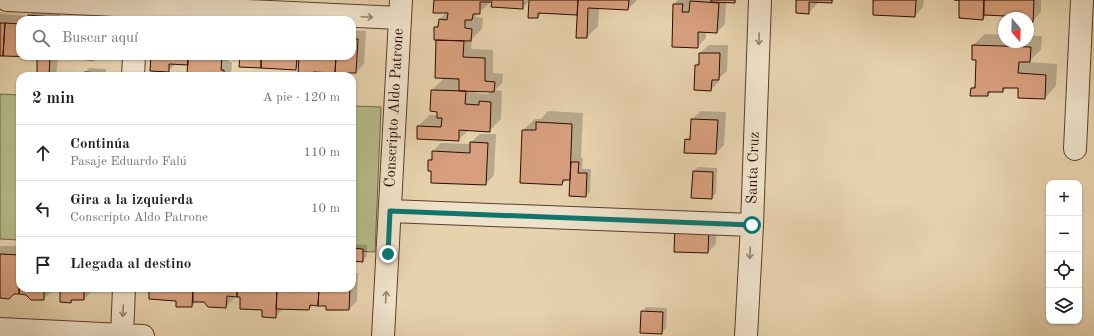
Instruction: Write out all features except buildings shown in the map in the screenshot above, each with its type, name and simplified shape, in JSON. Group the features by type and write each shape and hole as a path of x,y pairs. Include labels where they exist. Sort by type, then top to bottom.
{"street":[{"path":"7,0 136,8 401,9"},
{"name":"Santa Cruz","path":"746,336 752,225 760,0"},
{"path":"1075,149 1082,0"},
{"name":"Conscripto Aldo Patrone","path":"383,336 401,9"},
{"path":"133,72 134,60"},
{"path":"390,211 752,225"},
{"path":"122,336 124,292"},
{"path":"0,329 143,336"}],"green space":[{"path":"0,94 16,95 16,240 0,239"},
{"path":"356,106 381,107 375,252 356,251"}],"route":[{"path":"388,254 390,211 752,225"}]}
